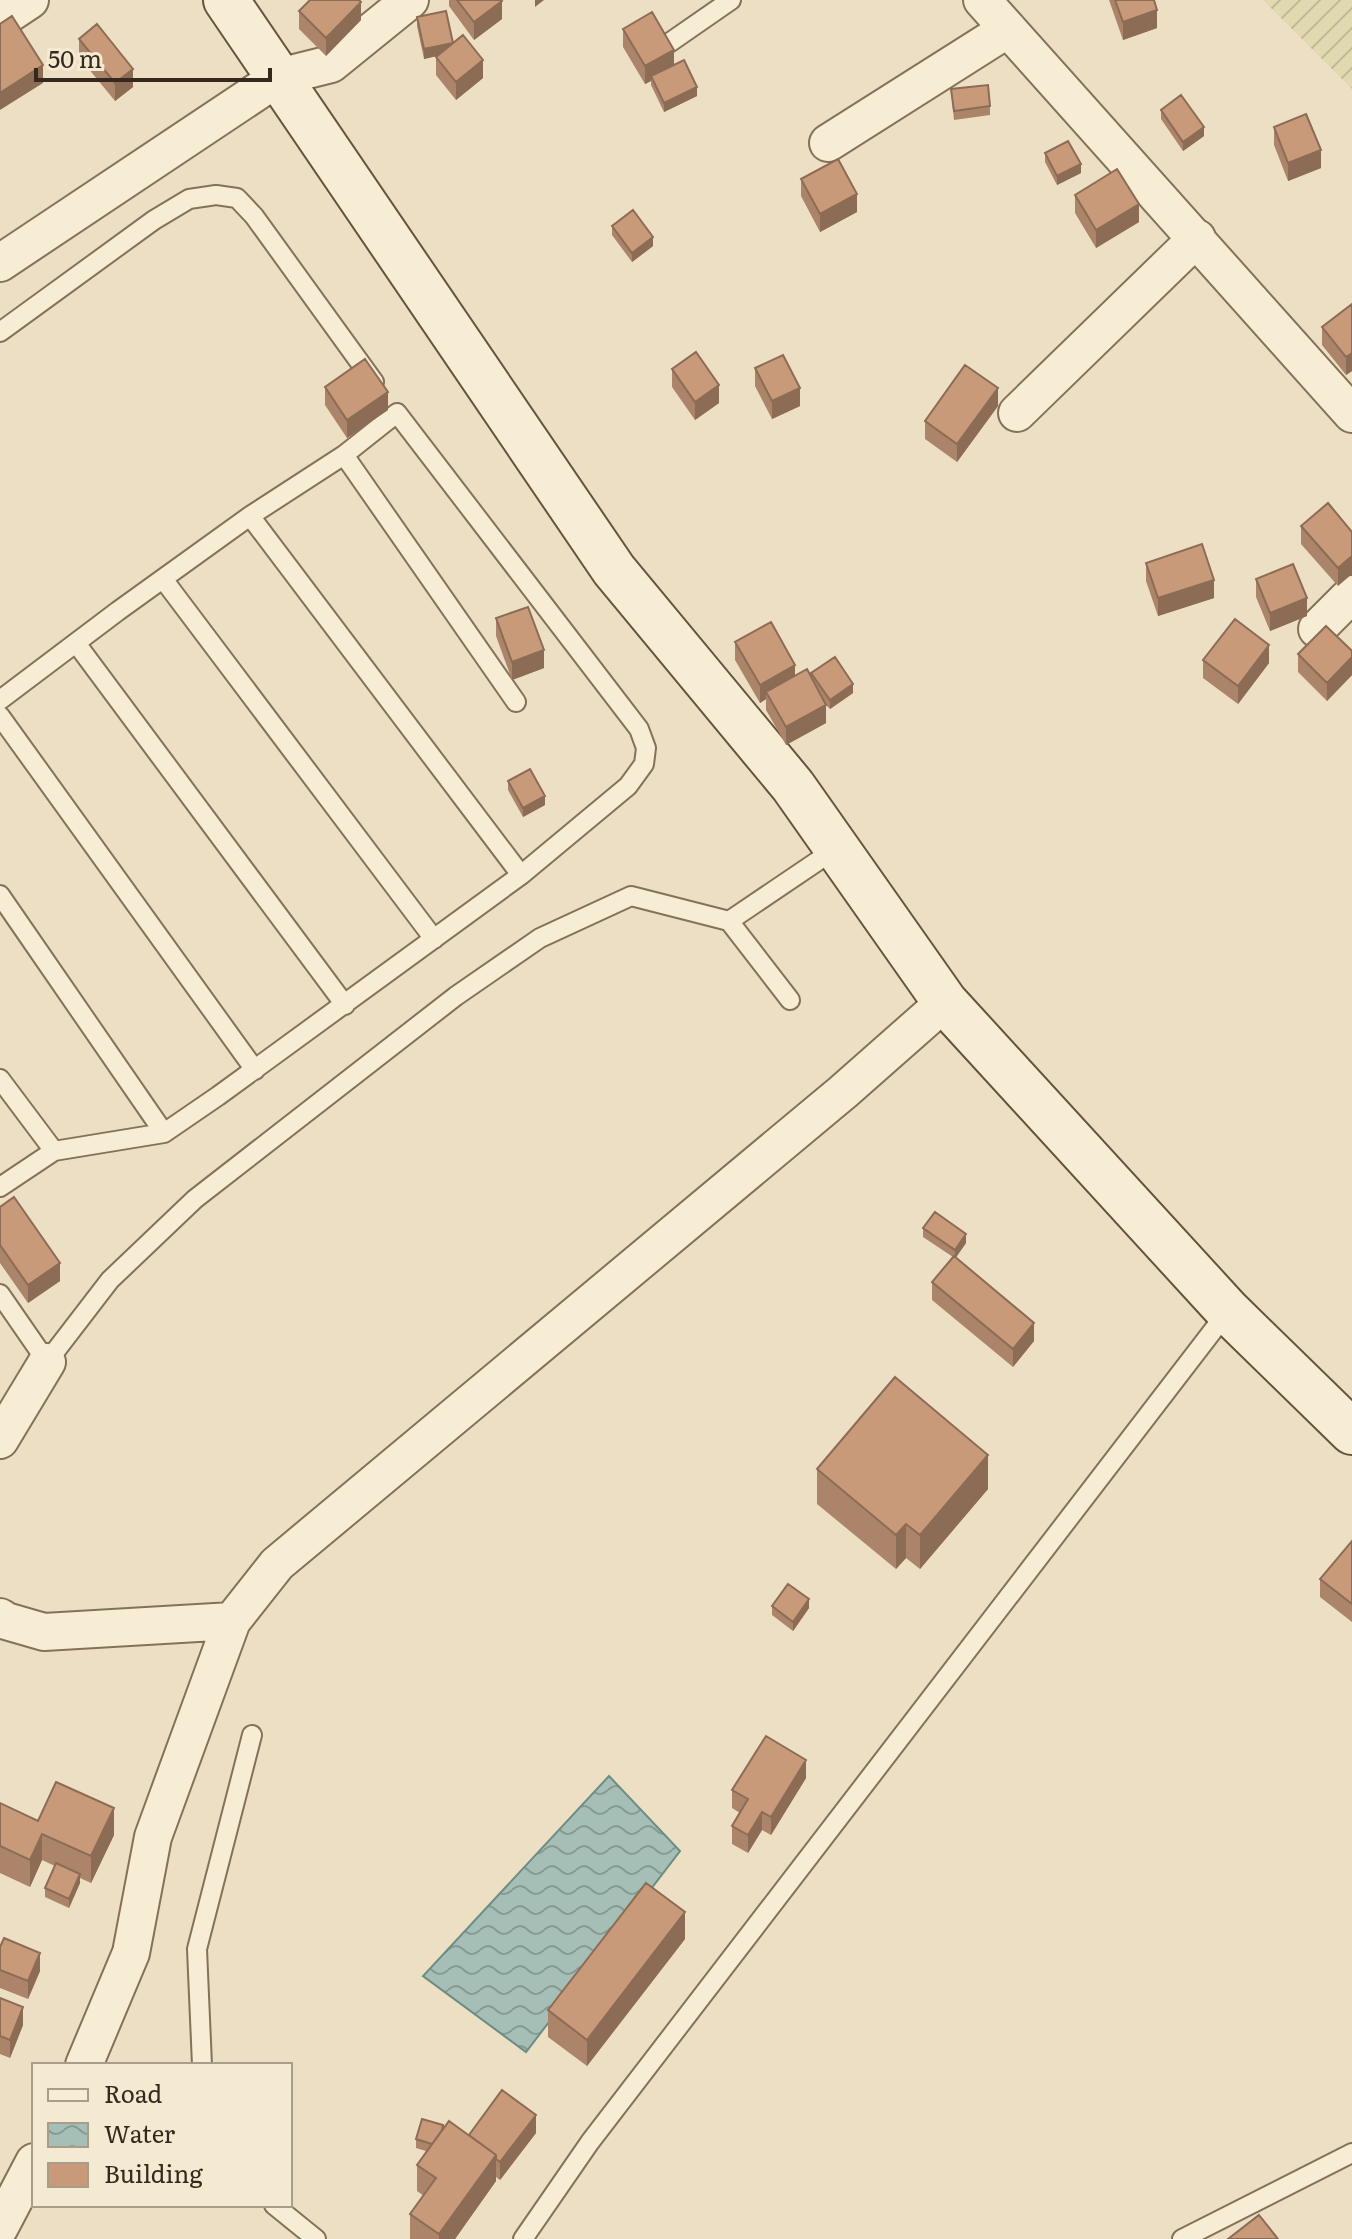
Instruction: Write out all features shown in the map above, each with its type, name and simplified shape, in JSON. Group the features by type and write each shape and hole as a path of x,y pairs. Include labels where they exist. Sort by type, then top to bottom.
{"street":[{"path":"0,20 30,0"},
{"path":"226,0 614,570 793,786 945,1002 1228,1311 1352,1432"},
{"path":"0,263 279,77 331,64 410,0"},
{"path":"982,0 1352,414"},
{"path":"828,143 1008,29"},
{"path":"1017,413 1197,238"},
{"path":"1317,629 1352,594"},
{"path":"85,2063 131,1953 153,1837 232,1621 277,1564 843,1092 945,1002"},
{"path":"0,1440 47,1362"},
{"path":"2,1623 44,1632 232,1621"},
{"path":"0,2227 32,2166"}],"lane":[{"path":"669,43 731,0"},
{"path":"0,332 154,220 189,199 216,195 237,198 254,216 397,413 639,729 646,748 644,764 628,786 521,875 164,1133 54,1151 0,1187"},
{"path":"0,700 250,516 344,455 397,413"},
{"path":"344,455 516,702"},
{"path":"250,516 521,875"},
{"path":"163,579 434,939"},
{"path":"76,643 345,1005"},
{"path":"0,716 255,1070"},
{"path":"729,921 837,848"},
{"path":"0,895 164,1133"},
{"path":"0,1294 47,1362 110,1280 195,1199 456,996 540,938 631,896 729,921 790,1000"},
{"path":"0,1079 54,1151"},
{"path":"523,2239 590,2142 1228,1311"},
{"path":"202,2063 197,1949 252,1735"},
{"path":"1182,2239 1352,2153"},
{"path":"276,2207 316,2239"}],"shaded area":[{"path":"1263,0 1352,0 1352,89"}],"water":[{"path":"609,1776 680,1851 526,2052 423,1976"}],"building":[{"path":"310,0 361,2 326,38 299,11"},
{"path":"457,0 501,0 502,1 474,22"},
{"path":"1115,0 1154,0 1157,10 1123,22"},
{"path":"446,11 453,43 424,49 417,17"},
{"path":"652,12 674,50 645,66 623,29"},
{"path":"12,16 43,65 0,93 0,24"},
{"path":"97,24 133,69 115,83 79,39"},
{"path":"463,35 483,60 456,82 436,57"},
{"path":"684,60 697,87 664,103 651,76"},
{"path":"988,85 990,106 954,111 951,89"},
{"path":"1181,95 1204,127 1183,142 1161,110"},
{"path":"1306,114 1321,150 1288,163 1274,127"},
{"path":"1068,141 1081,164 1057,176 1045,153"},
{"path":"838,159 857,194 820,214 801,179"},
{"path":"1117,169 1139,204 1096,230 1075,195"},
{"path":"633,210 653,237 632,253 612,226"},
{"path":"1352,304 1352,353 1346,357 1322,327"},
{"path":"696,352 719,385 695,402 672,369"},
{"path":"783,355 800,388 772,401 755,368"},
{"path":"365,359 388,392 347,420 325,387"},
{"path":"965,365 998,388 957,444 925,421"},
{"path":"1328,503 1352,532 1352,556 1338,568 1301,526"},
{"path":"1202,544 1214,580 1158,598 1146,563"},
{"path":"1293,564 1307,598 1270,613 1256,579"},
{"path":"528,607 544,650 512,662 496,618"},
{"path":"1235,619 1269,645 1238,686 1203,660"},
{"path":"771,622 795,665 760,685 735,642"},
{"path":"1326,626 1352,651 1352,657 1327,683 1298,654"},
{"path":"835,657 853,684 830,700 811,673"},
{"path":"807,669 826,705 786,727 766,692"},
{"path":"530,769 545,796 523,808 508,781"},
{"path":"14,1197 60,1263 28,1285 0,1245 0,1207"},
{"path":"935,1212 966,1234 955,1250 923,1228"},
{"path":"954,1256 1034,1323 1013,1349 932,1282"},
{"path":"895,1377 988,1455 920,1535 906,1524 896,1535 817,1469"},
{"path":"1352,1541 1352,1604 1320,1579"},
{"path":"788,1584 809,1599 793,1622 772,1606"},
{"path":"766,1736 806,1760 771,1817 762,1812 748,1835 732,1826 748,1799 732,1790"},
{"path":"56,1782 114,1808 91,1856 42,1834 30,1860 0,1846 0,1803 38,1821"},
{"path":"56,1863 80,1874 69,1899 45,1888"},
{"path":"646,1883 685,1912 587,2040 548,2010"},
{"path":"4,1938 40,1953 28,1981 0,1970 0,1947"},
{"path":"0,1998 23,2007 10,2040 0,2036"},
{"path":"502,2090 536,2115 500,2162 496,2155 469,2135"},
{"path":"422,2119 443,2125 432,2144 416,2139"},
{"path":"449,2121 496,2155 439,2234 410,2214 436,2178 417,2165"},
{"path":"1259,2215 1278,2239 1228,2239"}]}
